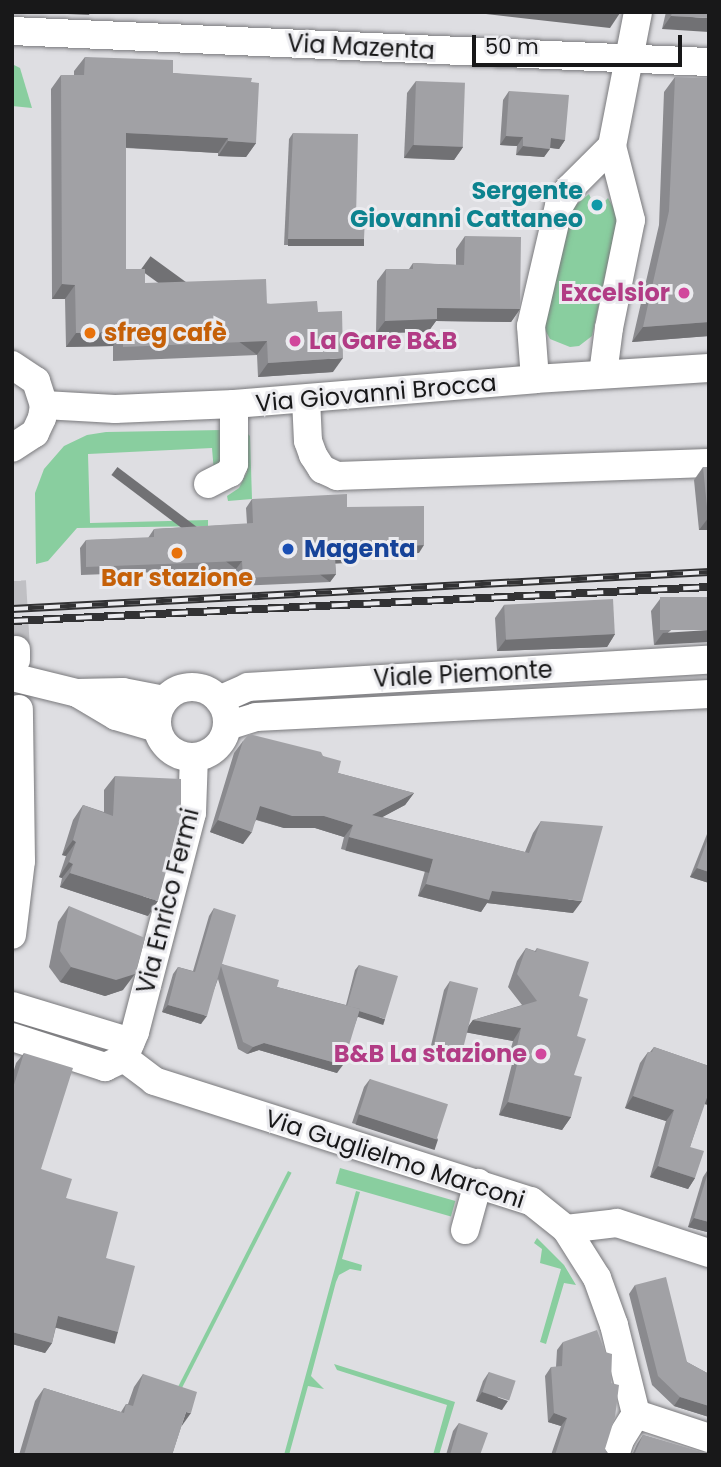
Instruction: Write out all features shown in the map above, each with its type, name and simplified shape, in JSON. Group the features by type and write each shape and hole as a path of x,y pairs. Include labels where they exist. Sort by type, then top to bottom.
{"street":[{"path":"603,374 609,328 631,220 612,146 638,12"},
{"name":"Via Mazenta","path":"12,31 709,62"},
{"path":"535,379 531,326 559,206 570,188 612,146"},
{"path":"12,365 36,381 44,405 35,433 12,448"},
{"name":"Via Giovanni Brocca","path":"44,405 115,410 234,404 535,379 709,368"},
{"path":"306,399 308,441 313,455 322,469 337,477 709,463"},
{"path":"208,484 230,473 234,464 234,404"},
{"name":"Viale Piemonte","path":"223,713 248,687 709,660"},
{"path":"15,662 116,716 157,728"},
{"path":"192,687 206,690 223,713 216,748 194,758 167,748 157,728 158,713 164,700 177,690 192,687"},
{"path":"77,693 123,692 164,700"},
{"name":"Viale Piemonte","path":"223,713 256,717 709,694"},
{"path":"12,935 21,861 19,709"},
{"name":"Via Enrico Fermi","path":"127,1050 192,813 194,758"},
{"name":"Via Guglielmo Marconi","path":"12,1006 127,1050 154,1081 531,1201 566,1229 597,1278 614,1325 636,1415"},
{"path":"12,1037 105,1067 127,1050"},
{"path":"465,1230 478,1183"},
{"path":"566,1229 617,1223 709,1253"},
{"path":"615,1455 620,1440 636,1415 709,1438"}],"green space":[{"path":"12,64 20,68 32,108 12,106"},
{"path":"589,194 592,201 603,203 608,198 618,216 592,336 579,346 570,347 550,339 543,326 570,210"},
{"path":"223,430 223,461 214,472 212,448 88,454 90,523 208,520 208,526 77,528 48,561 36,564 35,493 44,469 64,446 87,435 106,432"},
{"path":"247,433 250,436 252,499 228,501 227,496 239,488 247,472"},
{"path":"340,1168 455,1201 451,1216 336,1183"},
{"path":"288,1171 292,1173 158,1435 155,1433"},
{"path":"356,1191 360,1192 342,1259 362,1265 361,1271 350,1269 339,1275 336,1282 311,1376 324,1389 308,1386 289,1455 284,1455"},
{"path":"537,1238 564,1265 576,1285 564,1283 546,1344 540,1342 561,1269 540,1263 542,1249 534,1243"},
{"path":"334,1364 455,1402 439,1455 433,1455 447,1405 337,1370"}],"building":[{"path":"672,12 709,12 709,18 671,16"},
{"path":"85,57 173,60 173,73 252,78 251,82 259,83 256,143 228,141 228,138 126,133 126,269 145,269 145,283 266,279 267,304 317,301 318,312 342,311 343,358 268,363 267,341 123,347 123,332 76,333 75,285 62,284 61,75 84,75"},
{"path":"675,77 709,78 709,322 643,327 669,211"},
{"path":"416,81 465,83 463,147 414,145"},
{"path":"509,91 569,95 565,140 551,138 550,149 523,146 523,137 506,136"},
{"path":"293,133 358,134 356,217 365,217 364,239 288,239"},
{"path":"465,236 521,237 520,309 437,308 437,319 385,321 386,269 413,269 413,263 464,265"},
{"path":"703,467 709,467 709,517 708,517"},
{"path":"347,494 347,507 424,506 424,545 352,547 353,555 335,556 336,574 243,578 242,561 86,567 86,540 154,537 154,529 253,523 252,499"},
{"path":"660,597 709,597 709,630 660,630"},
{"path":"613,599 615,634 506,640 504,605"},
{"path":"249,734 321,752 323,756 341,761 338,773 414,793 372,815 529,853 541,821 603,826 582,901 492,891 489,900 426,884 433,859 349,837 353,825 324,816 292,816 260,806 252,832 218,820 243,741"},
{"path":"115,776 181,779 181,816 158,901 70,873 73,864 69,862 76,842 73,840 83,805 113,816"},
{"path":"709,836 709,872 697,868"},
{"path":"69,906 145,938 135,974 116,980 71,967 60,951"},
{"path":"214,908 236,915 222,964 279,980 277,987 360,1009 343,1065 264,1043 253,1047 243,1042 221,966 207,1016 168,1005 178,967 195,972"},
{"path":"526,948 536,952 537,948 589,962 579,996 588,999 577,1036 586,1039 574,1075 582,1077 571,1117 508,1102 521,1048 517,1046 521,1028 473,1020 537,1001 517,974"},
{"path":"359,965 398,976 385,1019 347,1006"},
{"path":"450,981 478,988 462,1052 434,1045"},
{"path":"654,1047 709,1066 709,1092 690,1147 704,1151 695,1178 658,1166 674,1110 633,1096 648,1052 652,1052"},
{"path":"24,1053 73,1068 41,1169 72,1179 66,1198 118,1212 106,1258 135,1266 118,1332 58,1316 52,1343 12,1332 12,1091"},
{"path":"370,1079 448,1104 437,1140 359,1114"},
{"path":"709,1169 709,1222 694,1218"},
{"path":"666,1277 687,1362 709,1374 709,1406 680,1397 658,1376 635,1285"},
{"path":"597,1330 605,1352 612,1354 611,1383 619,1385 615,1417 605,1449 609,1455 555,1455 567,1418 554,1413 551,1367 562,1366 563,1342"},
{"path":"489,1372 516,1381 509,1401 483,1392"},
{"path":"143,1374 197,1392 191,1413 186,1412 172,1455 24,1455 44,1388 124,1413 126,1404 133,1406"},
{"path":"459,1423 488,1433 480,1455 450,1455"},
{"path":"643,1435 709,1454 709,1455 634,1455"}],"tunnel":[{"path":"12,581 16,650"}],"railway":[{"path":"12,609 709,572"},
{"path":"12,621 709,587"}],"place":[{"name":"Sergente Giovanni Cattaneo","path":"597,205"},
{"name":"Excelsior","path":"684,293"},
{"name":"sfreg cafè","path":"90,333"},
{"name":"La Gare B&B","path":"295,341"},
{"name":"Magenta","path":"288,549"},
{"name":"Bar stazione","path":"177,553"},
{"name":"B&B La stazione","path":"541,1054"}]}
